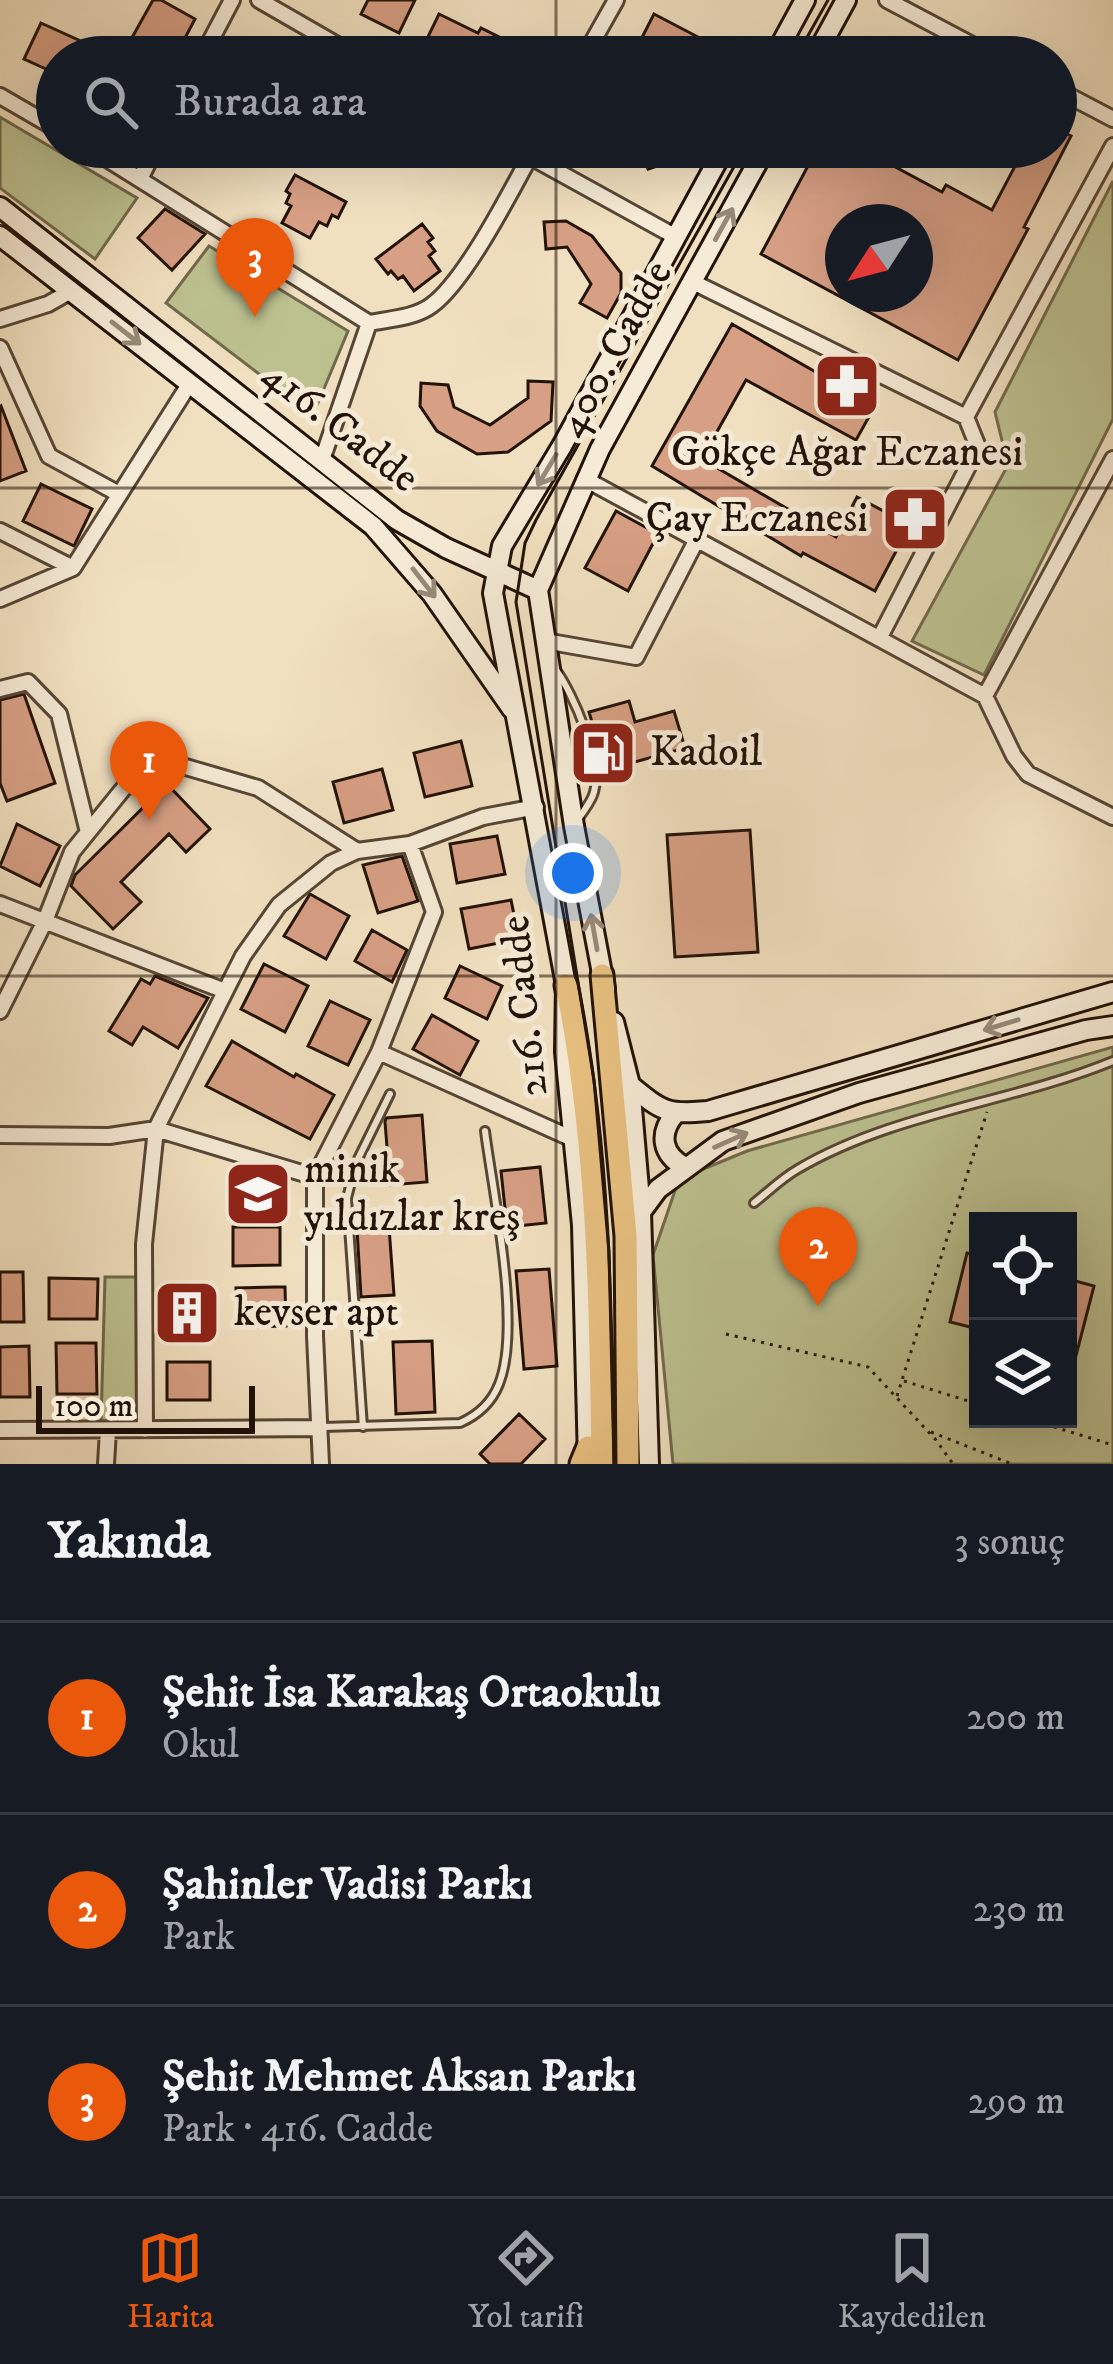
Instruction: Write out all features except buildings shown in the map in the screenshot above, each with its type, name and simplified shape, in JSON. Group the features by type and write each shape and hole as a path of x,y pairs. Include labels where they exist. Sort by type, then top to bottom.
{"main road":[{"path":"786,36 806,0"},
{"path":"826,36 846,0"},
{"name":"400. Cadde","path":"505,540 714,168"},
{"name":"400. Cadde","path":"538,590 585,478 755,168"},
{"name":"416. Cadde","path":"0,207 397,520 538,590"},
{"path":"0,236 344,502 396,549 517,716"},
{"path":"446,548 473,552 505,540"},
{"name":"216. Cadde","path":"505,540 493,593 566,985 565,1052 582,1226 590,1460"},
{"name":"216. Cadde","path":"538,590 574,826 602,975 630,1085 641,1212 649,1464"},
{"path":"602,975 626,1236 628,1464"},
{"path":"566,985 592,1173 600,1323 590,1460"},
{"path":"630,1085 675,1114 708,1112 1113,992"},
{"path":"641,1212 658,1189 723,1141 860,1093 1113,1026"},
{"path":"675,1114 667,1124 664,1143 674,1160 686,1167"},
{"path":"649,1431 660,1464"}],"street":[{"path":"213,36 232,0"},
{"path":"259,0 322,36"},
{"path":"596,36 616,0"},
{"path":"887,0 955,36"},
{"path":"0,96 36,117"},
{"path":"1077,99 1111,114"},
{"path":"966,417 1113,146"},
{"path":"125,168 369,323 407,316 433,304 466,263 522,168"},
{"path":"141,177 146,168"},
{"path":"559,168 676,237"},
{"path":"693,281 966,417 979,447 880,637"},
{"path":"0,319 48,304 71,291"},
{"path":"322,460 369,323"},
{"path":"0,348 49,456 119,494"},
{"path":"0,599 73,568 190,382"},
{"path":"985,696 1113,459"},
{"path":"585,478 985,696 1028,774 1113,817"},
{"path":"0,531 73,568"},
{"path":"546,648 636,657 696,541"},
{"path":"0,688 28,682 59,714 88,832"},
{"path":"0,1011 45,921 72,852 132,778 172,763 258,788 357,851"},
{"path":"145,1430 144,1244 156,1129 243,956 279,905 312,877 357,851 410,844 483,817 536,807"},
{"path":"321,1464 315,1177 379,1052 434,912 410,844"},
{"path":"0,904 225,991"},
{"path":"379,1052 575,1140"},
{"path":"0,1135 109,1136 156,1129 315,1177"},
{"path":"0,1430 320,1427"},
{"path":"106,1464 108,1430"}],"lane":[{"path":"546,648 572,691 595,776 594,793 574,826"},
{"path":"754,1203 796,1169 881,1130 1078,1076 1113,1061"},
{"path":"363,1426 347,1198 356,1163 390,1094"},
{"path":"320,1427 460,1424 479,1412 498,1386 506,1346 506,1307 485,1130"}],"path":[{"path":"897,1396 991,1099"},
{"path":"726,1334 868,1367 953,1464"},
{"path":"902,1380 969,1401"},
{"path":"1057,1428 1113,1445"},
{"path":"929,1432 1012,1464"}],"green space":[{"path":"0,117 36,138 36,168 86,168 137,198 95,259 0,188"},
{"path":"1113,181 1113,419 984,675 912,641 1008,465 995,412"},
{"path":"209,246 348,331 313,415 166,303"},
{"path":"1113,1047 1113,1464 673,1464 653,1255 679,1179 747,1151"},
{"path":"105,1277 140,1277 139,1424 101,1424"}],"tram line":[{"path":"808,36 828,0"},
{"path":"614,1464 609,1251 594,1080 516,602 525,543 536,520 733,168"}],"place":[{"name":"Şehit Mehmet Aksan Parkı","path":"255,317"},
{"name":"Gökçe Ağar Eczanesi","path":"847,386"},
{"name":"Çay Eczanesi","path":"915,519"},
{"name":"Kadoil","path":"603,753"},
{"name":"Şehit İsa Karakaş Ortaokulu","path":"149,820"},
{"name":"minik yıldızlar kreş","path":"258,1194"},
{"name":"Şahinler Vadisi Parkı","path":"818,1306"},
{"name":"kevser apt","path":"187,1313"}]}
